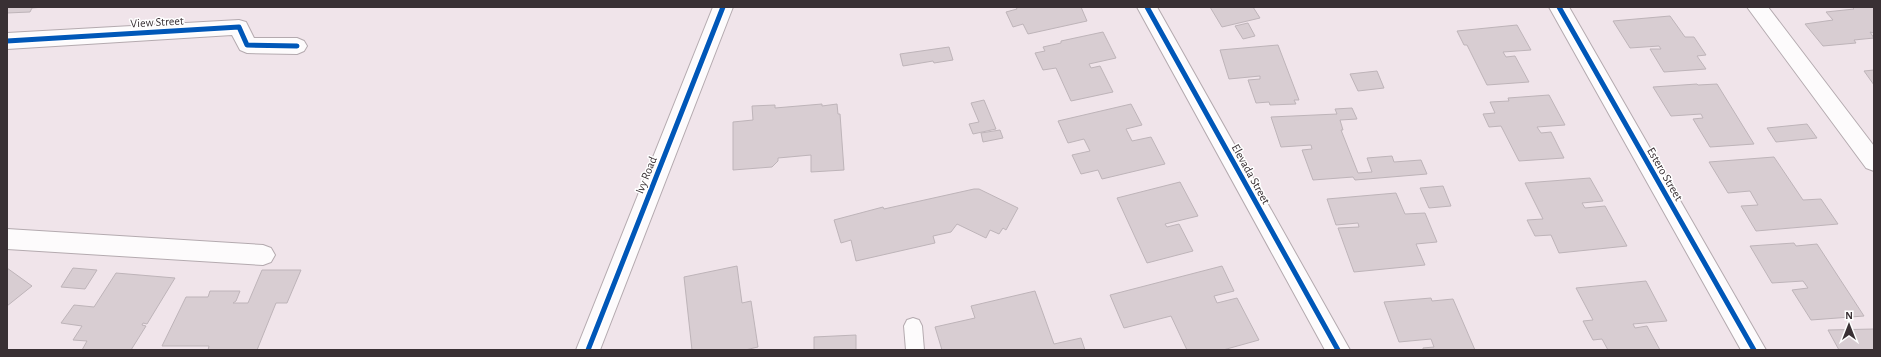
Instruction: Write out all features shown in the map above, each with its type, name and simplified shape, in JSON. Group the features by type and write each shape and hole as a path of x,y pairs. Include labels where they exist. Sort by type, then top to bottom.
{"street":[{"name":"Ivy Road","path":"588,350 724,7"},
{"name":"Elevada Street","path":"1147,7 1338,350"},
{"name":"Estero Street","path":"1559,7 1754,350"},
{"path":"1757,7 1874,162"},
{"name":"View Street","path":"7,41 239,27 247,45 297,46"},
{"path":"7,239 263,255"}],"lane":[{"path":"913,326 915,350"}],"building":[{"path":"7,7 44,7 32,8 30,12 7,13"},
{"path":"1016,7 1081,7 1087,21 1028,34 1023,24 1013,27 1006,12 1017,9"},
{"path":"1210,7 1253,7 1260,18 1222,27"},
{"path":"1852,7 1874,7 1874,33 1870,32 1874,38 1854,40 1856,43 1823,46 1805,24 1833,20 1826,12 1854,9"},
{"path":"1670,16 1685,37 1694,37 1706,55 1697,56 1706,69 1664,72 1650,49 1661,49 1659,46 1630,48 1613,21"},
{"path":"1248,23 1255,36 1243,39 1235,26"},
{"path":"1517,25 1531,50 1503,52 1506,57 1515,56 1529,82 1487,85 1467,45 1464,45 1457,31"},
{"path":"1103,32 1116,58 1089,64 1091,68 1100,66 1113,92 1071,101 1056,68 1043,70 1035,53 1045,51 1043,47 1061,43 1061,41"},
{"path":"1278,45 1299,100 1294,100 1296,104 1270,105 1269,102 1256,103 1248,80 1260,79 1260,76 1229,79 1220,50"},
{"path":"949,47 953,60 934,63 933,61 903,66 900,54"},
{"path":"1874,70 1874,85 1864,71"},
{"path":"1377,71 1384,88 1358,91 1350,74"},
{"path":"1717,84 1754,144 1710,147 1693,119 1703,118 1701,114 1671,116 1653,87"},
{"path":"1549,95 1565,125 1537,127 1541,133 1551,132 1564,158 1519,161 1501,126 1489,127 1483,114 1495,113 1490,102 1509,101 1508,98"},
{"path":"984,100 996,129 973,134 969,124 979,122 971,103"},
{"path":"822,104 822,106 837,104 838,114 840,114 844,170 811,172 811,155 778,158 778,161 772,167 733,170 733,122 753,120 752,106 775,105 775,108"},
{"path":"1131,104 1142,125 1126,129 1132,141 1151,137 1165,164 1102,179 1098,170 1081,174 1072,155 1090,151 1084,139 1068,143 1058,121"},
{"path":"1352,108 1357,119 1340,120 1343,130 1341,130 1358,173 1372,172 1367,158 1392,156 1394,162 1421,160 1427,174 1355,180 1353,177 1313,180 1302,150 1312,149 1311,145 1281,147 1271,117 1337,114 1335,109"},
{"path":"1807,124 1817,138 1776,142 1767,128"},
{"path":"1000,130 1003,138 983,142 981,133"},
{"path":"1774,157 1803,200 1821,199 1838,224 1756,231 1741,206 1758,205 1750,191 1728,193 1709,162"},
{"path":"1590,178 1603,201 1582,203 1585,208 1605,206 1627,246 1559,253 1551,235 1535,236 1527,220 1543,219 1525,183"},
{"path":"1180,182 1198,216 1165,224 1167,227 1179,224 1193,251 1147,263 1117,198"},
{"path":"1443,186 1451,206 1429,208 1420,188"},
{"path":"979,189 1018,208 1006,230 1003,228 999,234 990,230 986,238 957,224 951,232 933,236 935,243 856,261 851,240 841,243 834,220 883,207 884,209"},
{"path":"1396,193 1405,214 1425,213 1437,242 1416,244 1425,265 1354,272 1338,228 1359,227 1358,223 1336,225 1327,199"},
{"path":"1794,243 1796,246 1817,244 1864,316 1811,320 1792,290 1808,288 1803,281 1772,283 1750,246"},
{"path":"737,266 742,303 751,301 758,347 745,350 692,350 684,277"},
{"path":"1222,266 1234,291 1214,296 1217,303 1237,298 1259,340 1223,350 1187,350 1171,316 1124,328 1110,295"},
{"path":"7,268 32,286 7,306"},
{"path":"73,268 97,270 85,289 61,287"},
{"path":"262,270 301,270 287,303 276,303 257,350 208,350 209,346 162,346 186,297 208,297 210,291 240,291 236,301 233,303 248,303"},
{"path":"116,273 175,278 147,324 143,323 142,325 146,326 131,350 82,350 87,341 73,340 82,326 61,323 74,305 94,307"},
{"path":"1646,281 1667,321 1633,324 1635,328 1647,326 1660,350 1608,350 1602,339 1593,340 1583,321 1593,320 1576,288"},
{"path":"1035,291 1054,344 1081,338 1085,350 942,350 935,327 975,318 971,306"},
{"path":"1431,298 1432,301 1453,299 1475,350 1423,350 1423,348 1434,347 1431,339 1399,342 1384,302"},
{"path":"1874,329 1874,350 1839,350 1828,330"},
{"path":"856,335 856,350 814,350 814,337"}],"cycle path":[{"path":"588,350 723,7"},
{"path":"1147,7 1338,350"},
{"path":"1559,7 1754,350"},
{"path":"7,41 239,27 247,45 297,46"}]}
